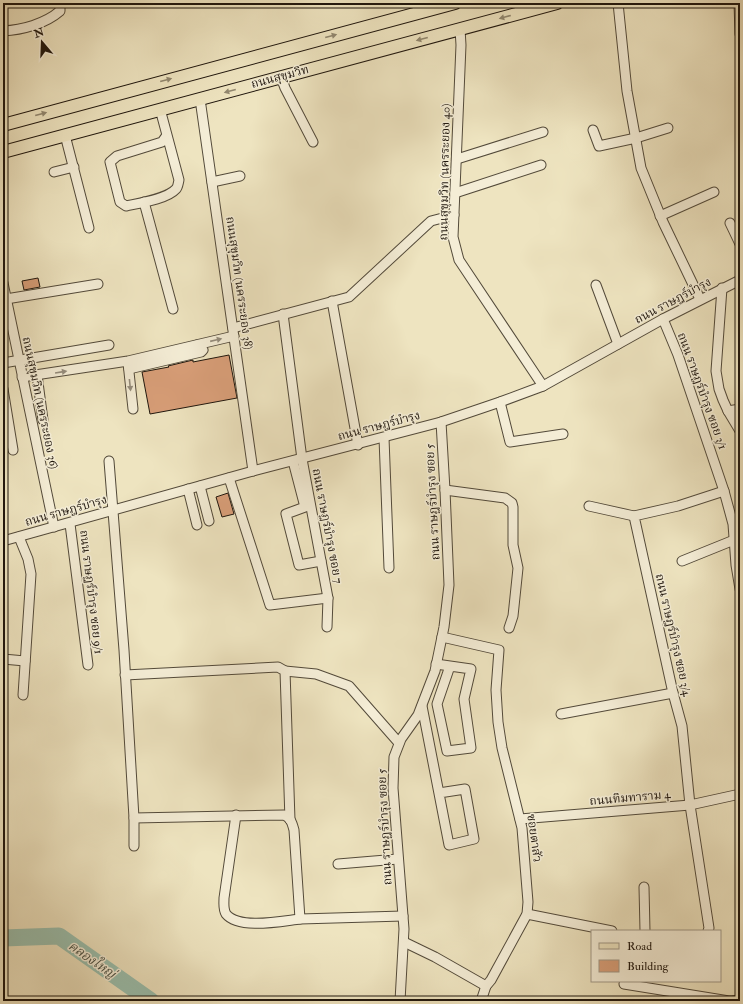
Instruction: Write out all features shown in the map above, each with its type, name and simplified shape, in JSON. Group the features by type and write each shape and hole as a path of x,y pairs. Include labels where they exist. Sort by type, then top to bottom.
{"main road":[{"path":"3,124 455,3"},
{"name":"ถนนสุขุมวิท","path":"3,152 556,3"}],"street":[{"path":"3,32 52,18 60,11 60,3"},
{"path":"618,3 627,90 641,168 660,216 700,299"},
{"path":"739,3 740,34"},
{"name":"ถนนสุขุมวิท (นครระยอง 40)","path":"460,29 461,45 453,237 459,260 543,386"},
{"path":"281,77 285,88 313,142"},
{"name":"ถนนสุขุมวิท (นครระยอง 38)","path":"200,99 253,471"},
{"path":"160,109 167,135 179,180 177,188 171,194 126,206 120,202 110,162 117,156 162,142 167,135"},
{"path":"593,130 599,146 636,138 668,128"},
{"path":"457,159 543,132"},
{"path":"65,135 89,228"},
{"path":"455,193 540,165"},
{"path":"54,172 74,167"},
{"path":"212,182 240,176"},
{"path":"660,216 714,192"},
{"path":"144,202 173,309"},
{"path":"22,377 128,365 201,352 203,350 201,347 196,345 283,314 349,297 431,221 454,215"},
{"path":"730,224 740,244"},
{"name":"ถนน ราษฎร์บำรุง","path":"3,541 70,524 113,510 253,471 384,438 441,422 500,402 543,386 700,299 740,280"},
{"name":"ถนนสุขุมวิท (นครระยอง 36)","path":"3,283 18,361 54,527"},
{"path":"6,300 98,284"},
{"path":"596,285 618,344"},
{"path":"722,288 716,372 719,389 728,411 740,431"},
{"path":"332,301 358,445"},
{"name":"ถนน ราษฎร์บำรุง ซอย 7","path":"283,314 302,459 328,598 327,627"},
{"name":"ถนน ราษฎร์บำรุง ซอย 3/1","path":"663,319 678,355 724,491 732,520 736,565 740,589"},
{"path":"3,363 109,345"},
{"path":"128,365 133,410"},
{"path":"37,375 43,420"},
{"path":"3,389 13,450"},
{"path":"500,402 510,442 563,434"},
{"path":"728,411 740,409"},
{"name":"ถนน ราษฎร์บำรุง ซอย 5","path":"400,1001 404,942 393,788 394,757 400,741 418,715 422,705 436,664 442,637 449,585 441,422"},
{"path":"384,438 389,568"},
{"path":"109,461 126,675 134,818 134,846"},
{"path":"292,461 305,507 286,514 299,565 321,561"},
{"name":"ถนน ราษฎร์บำรุง ซอย 7","path":"229,478 270,605 328,598"},
{"path":"200,486 209,521"},
{"path":"188,489 197,524"},
{"path":"445,490 505,498 512,503 513,544 518,568 509,628"},
{"path":"589,506 634,516 678,506 724,491"},
{"name":"ถนน ราษฎร์บำรุง ซอย 3/4","path":"634,516 673,693 682,726 690,805 708,930"},
{"name":"ถนน ราษฎร์บำรุง ซอย 9/1","path":"70,524 88,664"},
{"path":"19,536 32,574 23,695"},
{"path":"682,561 734,540"},
{"name":"ซอยตาสัว","path":"442,637 499,650 496,690 499,736 520,819 528,890 527,914 491,980 486,986 481,1001"},
{"path":"3,659 25,661"},
{"path":"436,664 450,666 471,669 464,699 472,748 447,751 437,704 450,666"},
{"path":"126,675 278,667 285,672 316,674 349,686 400,741"},
{"path":"285,672 290,820 294,830 300,919"},
{"path":"561,714 673,693"},
{"path":"422,705 449,845 474,839 465,789 439,793"},
{"name":"ถนนทิมทาราม 4","path":"520,819 690,805 740,794"},
{"path":"134,818 276,814 284,815 290,820"},
{"path":"236,815 224,898 224,908 232,919 245,923 300,919 403,916"},
{"path":"338,864 398,859"},
{"path":"644,887 645,930"},
{"path":"527,914 607,930"},
{"path":"404,942 435,957 486,986"},
{"path":"624,984 681,997 730,1001 740,1000"}],"building":[{"path":"38,278 40,287 24,290 22,281"},
{"path":"229,355 237,398 150,414 142,372 169,367 168,366 193,360 193,362"},
{"path":"228,493 234,514 222,517 216,497"}],"waterway":[{"name":"คลองใหญ่","path":"3,938 59,936 151,1001"}]}
